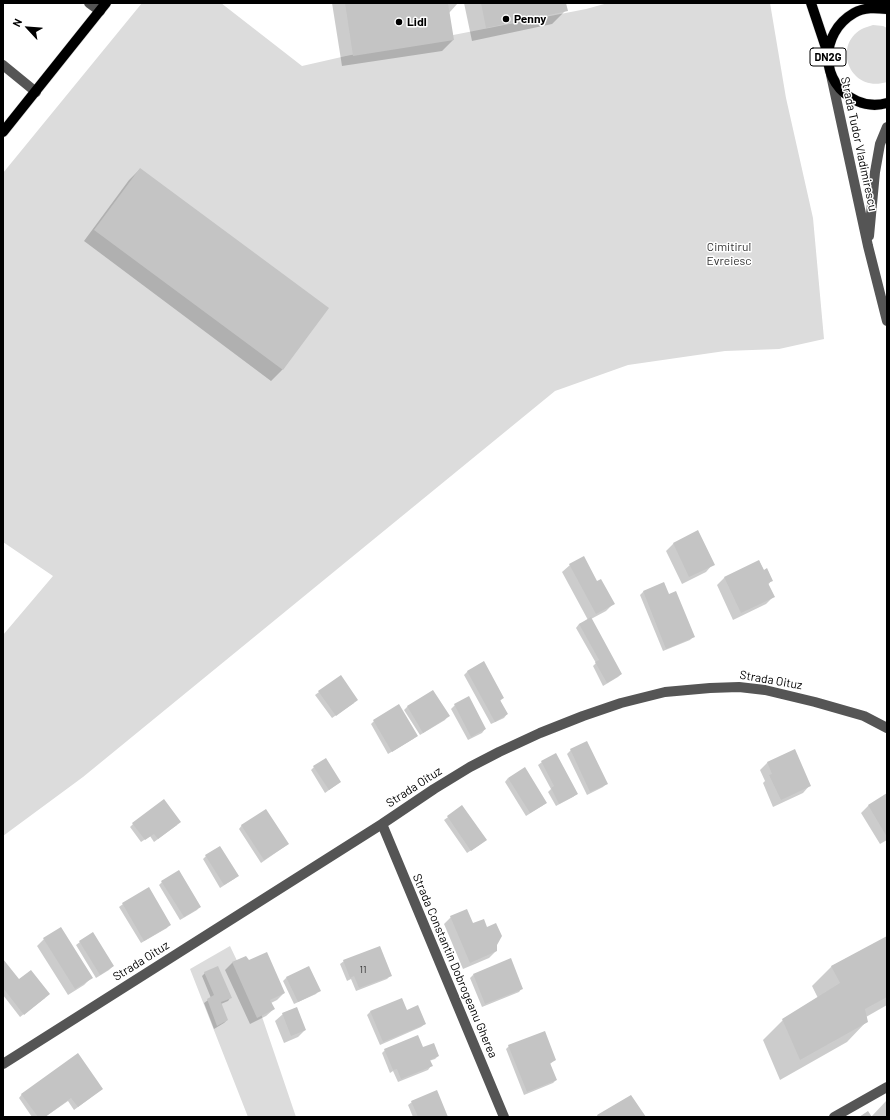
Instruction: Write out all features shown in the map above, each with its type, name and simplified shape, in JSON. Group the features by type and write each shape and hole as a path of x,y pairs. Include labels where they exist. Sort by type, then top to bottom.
{"main road":[{"path":"3,132 106,3"},
{"name":"DN2G","path":"811,3 828,54 830,71 837,86 850,97 865,104 882,105 887,103"},
{"name":"DN2G","path":"828,54 832,37 841,23 850,16 872,8 887,9"}],"street":[{"path":"89,3 100,11"},
{"path":"3,65 36,92"},
{"name":"Strada Tudor Vladimirescu","path":"830,71 868,246 887,321"},
{"name":"Strada Tudor Vladimirescu","path":"868,246 874,172 880,144 887,127"},
{"name":"Strada Oituz","path":"3,1064 470,767 540,733 583,716 621,703 665,692 739,686 765,690 815,702 864,716 887,728"},
{"name":"Strada Constantin Dobrogeanu Gherea","path":"382,824 504,1117"},
{"path":"834,1117 887,1087"}],"green space":[{"name":"Cimitirul Evreiesc","path":"142,3 221,3 302,66 586,9 608,3 770,3 786,98 813,218 824,339 779,349 725,351 628,365 555,391 83,777 3,836 3,635 53,576 3,542 3,173"},
{"path":"873,25 887,28 887,82 874,84 863,81 854,74 849,65 847,55 848,44 854,35 864,28"},
{"path":"230,946 258,1005 296,1117 248,1117 190,969"}],"building":[{"name":"Lidl","path":"345,3 448,3 454,40 353,56"},
{"name":"Penny","path":"481,3 566,3 568,11 486,28"},
{"path":"140,168 329,308 283,370 94,230"},
{"path":"698,530 715,565 689,577 673,543"},
{"path":"584,556 597,581 601,579 615,604 596,614 569,564"},
{"path":"759,560 764,570 767,568 773,581 768,583 775,597 741,613 724,577"},
{"path":"664,582 669,594 676,591 695,637 666,649 643,591"},
{"path":"591,617 622,674 607,683 595,662 599,660 579,624"},
{"path":"484,661 504,698 500,700 508,714 495,722 467,671"},
{"path":"341,675 358,700 336,716 318,691"},
{"path":"433,690 450,716 423,733 407,706"},
{"path":"469,696 486,729 471,737 454,704"},
{"path":"399,704 418,736 392,752 373,720"},
{"path":"587,741 608,784 590,792 570,749"},
{"path":"795,749 811,786 781,800 769,775 772,774 767,762"},
{"path":"556,753 578,794 559,804 551,788 554,786 541,761"},
{"path":"326,758 341,782 329,790 313,766"},
{"path":"525,767 547,803 530,813 508,778"},
{"path":"887,793 887,837 868,805"},
{"path":"164,799 181,822 158,839 154,834 145,840 132,823"},
{"path":"462,805 487,840 471,851 447,816"},
{"path":"266,809 289,844 264,860 241,825"},
{"path":"220,846 239,876 224,885 205,855"},
{"path":"179,870 201,907 184,917 161,881"},
{"path":"149,887 171,925 144,941 122,903"},
{"path":"467,909 473,923 484,919 487,927 496,923 502,936 497,945 497,951 470,963 450,916"},
{"path":"61,927 93,978 75,989 43,938"},
{"path":"93,932 114,966 100,975 79,941"},
{"path":"887,936 887,997 865,1009 868,1022 800,1060 782,1019 840,983 831,966"},
{"path":"380,946 392,976 359,988 354,976 350,978 343,960"},
{"path":"267,952 285,993 270,1000 275,1009 257,1018 232,962 246,956 249,960"},
{"path":"511,958 523,989 485,1004 473,974"},
{"path":"3,959 19,979 31,970 50,994 24,1015 3,988"},
{"path":"218,966 232,998 221,1002 228,1020 217,1026 207,999 214,995 204,972"},
{"path":"309,966 321,991 298,1002 286,977"},
{"path":"402,998 407,1010 418,1005 426,1024 383,1042 370,1011"},
{"path":"297,1007 306,1030 291,1036 282,1013"},
{"path":"545,1031 556,1060 550,1063 557,1080 527,1092 508,1045"},
{"path":"418,1035 423,1047 434,1043 439,1056 430,1060 433,1066 401,1079 397,1069 393,1070 384,1049"},
{"path":"78,1053 103,1089 78,1107 71,1098 45,1117 38,1117 21,1094"},
{"path":"437,1090 448,1117 418,1117 411,1101"},
{"path":"631,1095 646,1117 598,1117 597,1115"},
{"path":"868,1111 872,1117 859,1117"}],"place":[{"name":"Penny","path":"506,19"},
{"name":"Lidl","path":"399,22"}]}
